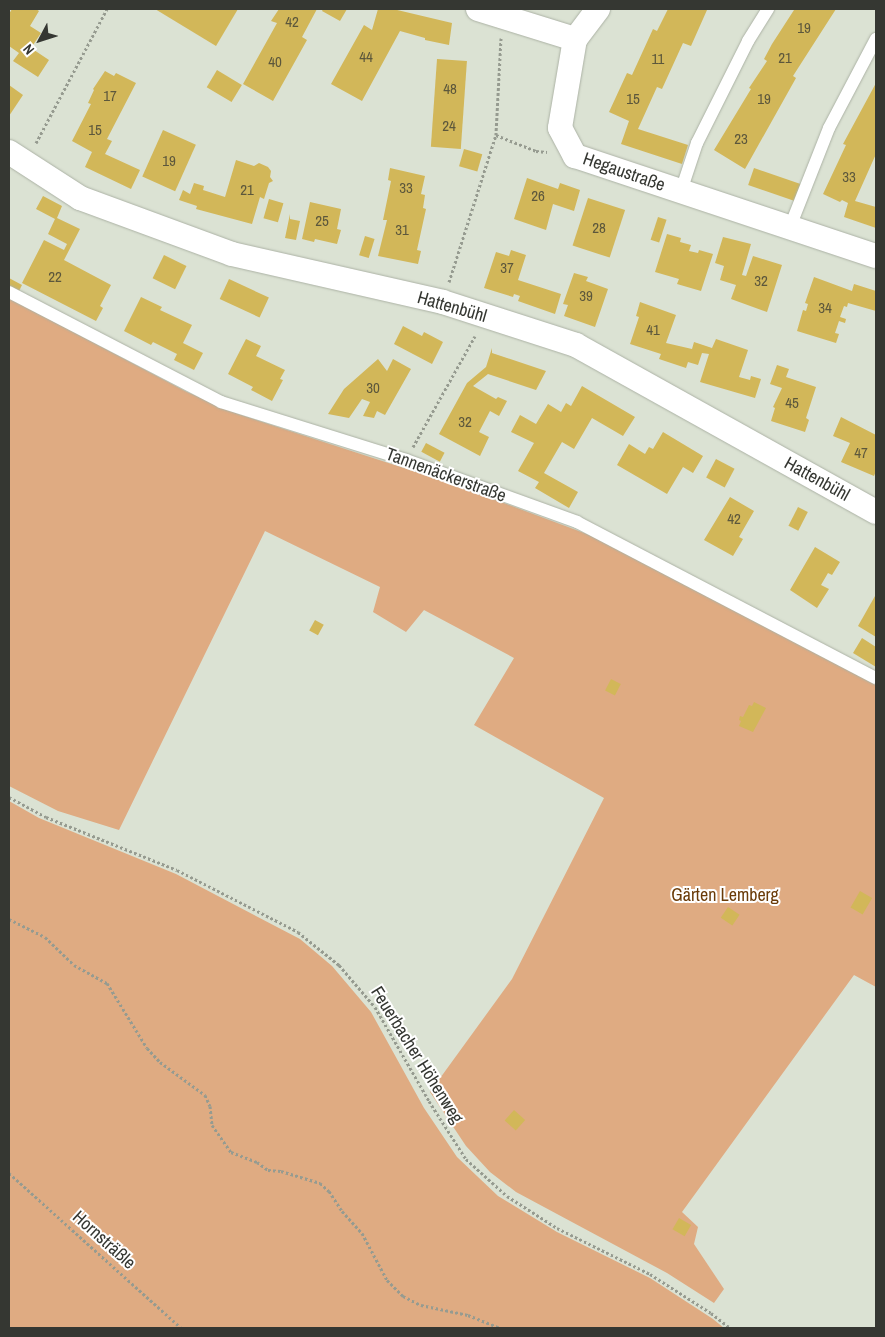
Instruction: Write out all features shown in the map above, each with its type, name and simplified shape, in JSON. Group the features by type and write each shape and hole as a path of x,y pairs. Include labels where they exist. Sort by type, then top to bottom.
{"street":[{"path":"478,9 575,39"},
{"name":"Hegaustraße","path":"598,9 575,39 560,128 575,156 876,256"},
{"name":"Hattenbühl","path":"17,157 80,198 232,254 443,302 576,345 876,512"}],"lane":[{"name":"Hegaustraße","path":"681,191 697,143 748,41 768,9"},
{"path":"790,227 829,128 875,42"},
{"name":"Tannenäckerstraße","path":"9,292 221,402 406,460 577,522 876,678"}],"path":[{"path":"17,157 107,9"},
{"path":"443,302 496,136 502,16"},
{"path":"496,136 536,151 575,156"},
{"path":"406,460 487,316"},
{"name":"Feuerbacher Höhenweg","path":"9,797 46,817 177,870 298,932 339,966 375,1007 429,1101 466,1158 507,1196 557,1228 650,1274 711,1313 730,1328"},
{"path":"9,919 45,938 74,965 107,983 147,1048 160,1062 205,1095 210,1106 212,1125 231,1152 256,1162 268,1170 280,1171 320,1183 329,1191 342,1211 362,1233 387,1280 403,1296 421,1306 468,1315 501,1328"},
{"name":"Hornsträßle","path":"9,1173 181,1328"}],"green space":[{"name":"Gärten Lemberg","path":"9,298 187,392 238,414 453,484 603,540 876,683 876,987 854,975 682,1212 698,1227 694,1244 724,1289 714,1303 667,1273 516,1192 490,1172 466,1146 430,1092 512,979 604,798 474,725 514,658 424,610 406,632 373,612 380,587 265,531 119,830 58,811 9,786"},
{"path":"9,801 39,818 176,874 300,939 332,966 371,1012 424,1108 457,1157 498,1196 557,1232 650,1278 724,1328 9,1328"}],"building":[{"path":"12,9 36,9 39,11 30,26 41,33 31,48 49,60 38,77 13,61 19,53 9,46 9,14"},
{"path":"155,9 238,9 216,46"},
{"path":"279,9 317,9 302,37 307,40 273,101 243,84 277,23 271,21"},
{"path":"323,9 347,9 340,21 322,11"},
{"path":"378,9 393,9 452,23 449,45 425,40 425,38 400,31 362,101 331,84 364,25 372,30"},
{"path":"668,9 707,10 691,46 683,43 662,89 657,87 638,129 688,145 682,164 621,144 629,121 609,112 627,73 632,75 653,29 657,31"},
{"path":"836,9 793,76 796,78 745,169 714,150 751,89 749,88 767,61 764,59 772,44 794,10"},
{"path":"437,59 467,61 461,149 431,147"},
{"path":"217,70 242,85 232,102 207,87"},
{"path":"105,71 114,76 116,73 136,83 107,139 112,141 105,154 140,170 131,189 85,167 92,152 72,141 91,104 88,103 93,89"},
{"path":"876,83 876,154 855,201 876,207 876,228 844,217 848,203 842,200 840,202 823,194 846,145 843,144"},
{"path":"9,85 23,95 9,116"},
{"path":"163,130 196,145 175,191 142,177"},
{"path":"464,149 482,154 477,172 459,166"},
{"path":"236,160 254,166 259,163 268,167 271,171 270,177 273,181 269,183 264,199 260,197 252,224 196,209 197,206 179,200 183,190 190,194 194,183 204,186 203,190 225,197"},
{"path":"390,168 425,176 421,194 425,195 423,208 426,209 417,250 421,251 418,264 378,256 387,220 383,220 391,181 388,180"},
{"path":"754,168 801,184 795,201 748,185"},
{"path":"527,178 558,189 560,183 580,190 574,211 553,204 546,230 514,219"},
{"path":"43,196 62,206 57,218 80,229 64,260 111,285 100,306 103,308 96,321 22,283 44,240 64,250 67,244 48,234 55,219 36,209"},
{"path":"588,198 625,210 610,258 573,246"},
{"path":"269,199 283,203 278,222 263,218"},
{"path":"310,202 341,209 337,229 341,230 337,244 315,239 314,242 302,239"},
{"path":"290,214 290,219 300,221 296,240 285,238"},
{"path":"658,217 667,220 659,243 651,240"},
{"path":"667,234 681,238 680,242 691,245 689,251 698,253 699,250 713,254 701,291 677,284 679,279 655,272"},
{"path":"365,236 375,239 369,258 359,255"},
{"path":"723,237 751,244 742,275 746,276 753,256 782,265 767,312 731,299 736,285 720,280 724,266 715,263"},
{"path":"511,250 526,255 518,280 561,294 555,314 518,301 520,296 514,294 513,297 484,288 496,252 509,256"},
{"path":"164,255 186,266 175,289 153,278"},
{"path":"574,273 588,277 586,281 608,289 595,327 564,316 568,305 563,304"},
{"path":"814,277 852,291 854,284 876,291 876,311 848,303 847,307 844,306 840,317 846,319 845,323 839,321 835,333 839,334 836,343 797,331 803,310 806,311 808,304 805,303"},
{"path":"9,278 22,285 19,291 9,286"},
{"path":"229,279 269,298 260,318 220,299"},
{"path":"141,297 162,307 160,310 192,325 183,343 203,353 194,370 174,360 177,354 153,342 151,345 124,331"},
{"path":"640,302 676,315 666,343 692,349 694,342 712,348 716,339 748,350 739,377 750,380 751,376 761,379 755,398 700,382 709,354 702,353 698,365 688,362 686,368 659,359 661,354 630,344 639,317 636,316"},
{"path":"403,326 422,336 424,332 443,342 432,364 394,344"},
{"path":"246,339 261,346 256,356 285,370 280,379 283,380 272,401 251,390 253,387 228,374"},
{"path":"492,348 492,353 546,371 536,390 488,374 473,386 496,399 498,397 507,401 499,416 490,411 479,432 489,437 480,456 439,434 467,383 486,367"},
{"path":"378,359 387,371 393,359 411,369 385,415 377,411 374,418 363,416 370,402 362,399 349,418 328,414 344,389"},
{"path":"777,365 789,369 786,377 816,387 806,418 809,420 805,432 771,421 775,408 773,407 782,388 770,384"},
{"path":"582,386 635,417 623,436 592,418 574,449 562,442 544,473 578,492 569,508 535,488 539,482 518,471 534,443 511,432 520,415 536,424 548,404 561,412 566,403 571,406"},
{"path":"841,417 876,435 876,471 874,476 841,462 850,443 833,436"},
{"path":"663,432 703,456 693,473 683,467 667,494 617,465 629,444 645,454 649,447 653,449"},
{"path":"426,443 445,453 440,462 421,452"},
{"path":"716,459 735,469 725,487 706,478"},
{"path":"730,497 754,511 739,537 743,539 733,556 704,540"},
{"path":"798,507 808,512 798,531 788,526"},
{"path":"815,547 840,562 832,575 828,573 821,585 829,589 817,608 790,590"},
{"path":"876,596 876,637 858,626"},
{"path":"315,620 324,625 318,635 309,630"},
{"path":"862,638 876,647 876,667 853,653"},
{"path":"611,679 621,684 615,696 605,691"},
{"path":"754,702 766,708 753,732 739,726 741,721 739,720 740,716 743,717 749,705 752,706"},
{"path":"860,891 872,898 863,914 850,907"},
{"path":"728,907 740,915 732,926 721,918"},
{"path":"514,1110 525,1120 516,1130 505,1120"},
{"path":"679,1218 691,1225 685,1236 672,1229"}]}
